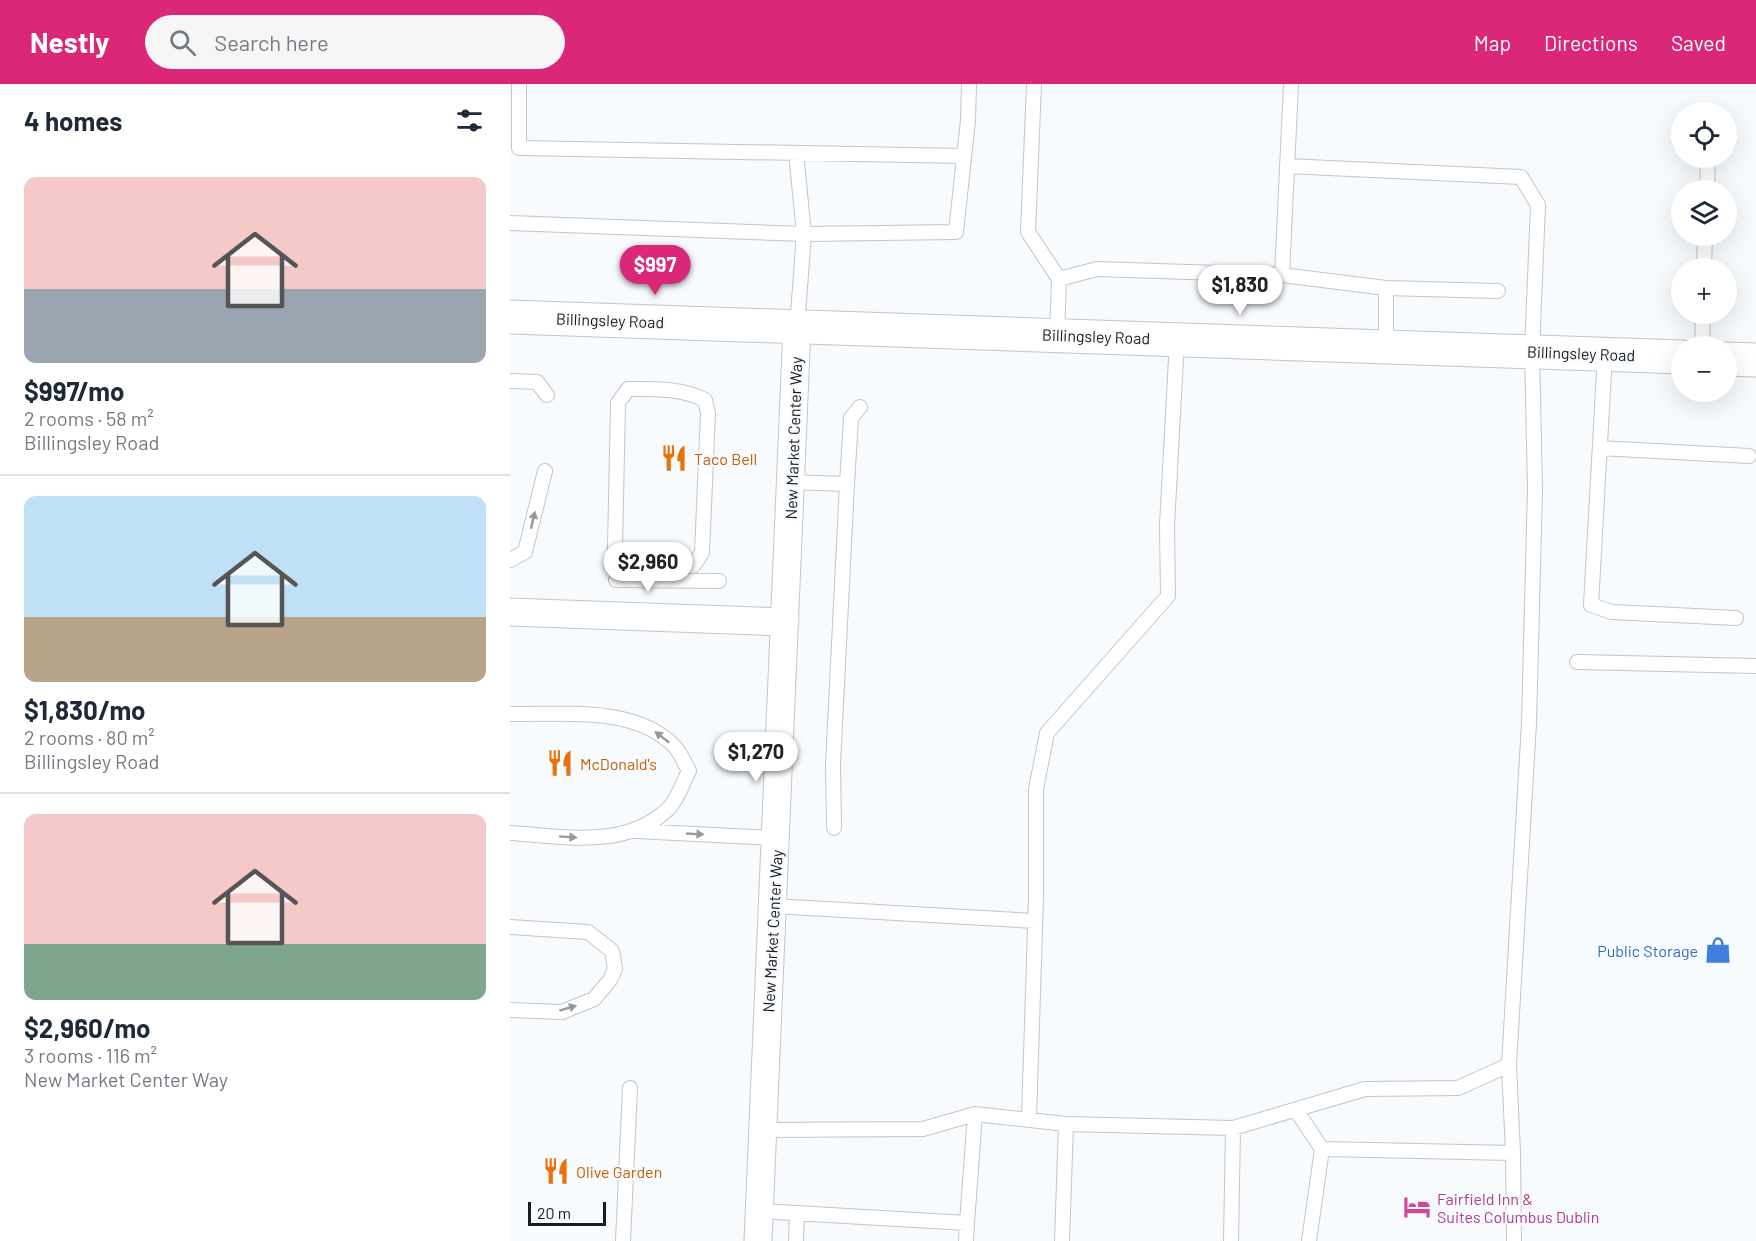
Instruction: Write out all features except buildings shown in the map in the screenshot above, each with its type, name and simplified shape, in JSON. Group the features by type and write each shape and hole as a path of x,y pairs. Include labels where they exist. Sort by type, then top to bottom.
{"street":[{"name":"Billingsley Road","path":"510,317 1671,357"},
{"name":"New Market Center Way","path":"758,1241 797,327"},
{"path":"1737,359 1756,360"},
{"path":"510,612 785,622"}],"lane":[{"path":"519,84 519,148 964,156"},
{"path":"510,223 804,234 956,232 969,84"},
{"path":"1034,84 1028,232 1059,279 1057,335"},
{"path":"1282,275 1291,84"},
{"path":"796,153 804,234 797,327"},
{"path":"1287,166 1521,177 1538,205 1532,351 1535,489 1533,607 1524,833 1509,1065 1514,1241"},
{"path":"1059,279 1097,269 1282,275 1386,288 1498,291"},
{"path":"1386,288 1386,346"},
{"path":"1029,1119 1036,789 1047,733 1168,596 1167,525 1177,340"},
{"path":"1605,354 1591,605 1612,612 1736,618"},
{"path":"510,381 537,382 547,395"},
{"path":"693,566 626,567 619,563 615,548 618,403 628,389 663,390 696,396 705,400 708,413 702,553 693,566 695,582"},
{"path":"834,828 833,764 851,418 860,407"},
{"path":"1600,448 1749,456"},
{"path":"510,560 525,552 545,471"},
{"path":"791,482 847,484"},
{"path":"616,580 719,581"},
{"path":"1577,662 1756,666"},
{"path":"510,714 609,717 652,729 676,748 689,771 670,807 636,831"},
{"path":"510,833 594,838 636,831 776,838"},
{"path":"773,906 1035,921"},
{"path":"510,927 588,932 612,951 615,969 610,980 594,999 562,1012 510,1010"},
{"path":"763,1130 923,1129 975,1114 1066,1124 1233,1128 1365,1089 1458,1088 1509,1065"},
{"path":"623,1241 630,1088"},
{"path":"1296,1110 1322,1149 1309,1241"},
{"path":"966,1241 975,1114"},
{"path":"1062,1241 1066,1124"},
{"path":"1231,1241 1233,1128"},
{"path":"1322,1149 1513,1153"},
{"path":"760,1211 797,1215 967,1223"},
{"path":"796,1241 797,1215"}],"place":[{"name":"Taco Bell","path":"674,458"},
{"name":"McDonald's","path":"560,763"},
{"name":"Public Storage","path":"1718,950"},
{"name":"Olive Garden","path":"556,1171"},
{"name":"Fairfield Inn & Suites Columbus Dublin","path":"1417,1207"}]}
